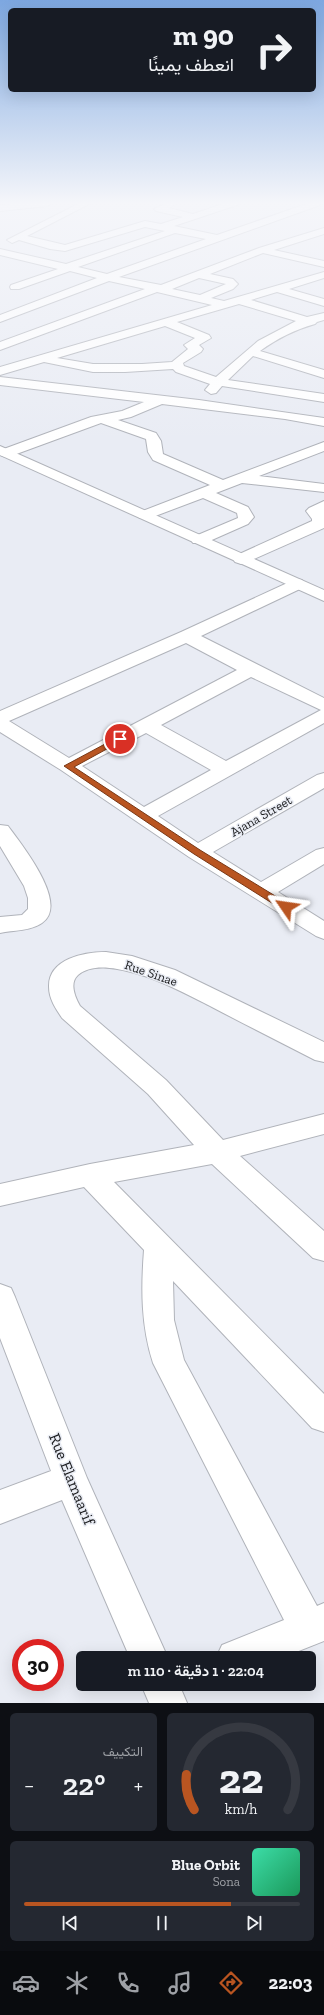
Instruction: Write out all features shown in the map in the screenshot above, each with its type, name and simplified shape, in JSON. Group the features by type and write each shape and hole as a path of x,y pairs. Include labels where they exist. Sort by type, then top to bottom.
{"street":[{"path":"15,287 27,282"},
{"path":"1,318 94,282"},
{"path":"131,282 223,305"},
{"path":"0,346 177,282"},
{"path":"199,299 229,287 232,284 230,282"},
{"path":"0,371 300,282"},
{"path":"311,282 324,286"},
{"path":"278,288 324,303"},
{"path":"238,300 324,326"},
{"path":"198,404 218,382 251,352 271,337 305,320 324,316"},
{"path":"1,318 47,330 86,345"},
{"path":"166,322 205,338 190,344 197,349 178,360 176,365"},
{"path":"251,352 324,374"},
{"path":"43,358 76,367 97,369 130,369 176,365 180,369 218,382 324,398"},
{"path":"298,365 318,359"},
{"path":"0,381 286,415 324,422"},
{"path":"286,415 324,398"},
{"path":"3,451 101,418 126,414 161,400"},
{"path":"101,418 151,436 153,438 155,453 158,457 223,485"},
{"path":"145,515 324,446"},
{"path":"3,451 296,584 322,593"},
{"path":"241,478 324,488"},
{"path":"199,540 243,521 246,517 243,510 204,493"},
{"path":"240,559 320,523 320,519 314,512 322,508"},
{"path":"302,532 324,541"},
{"path":"0,718 188,636 296,584"},
{"path":"188,636 251,670 315,699 324,705"},
{"path":"68,766 251,670"},
{"path":"143,816 324,715"},
{"path":"0,724 68,766 197,852 324,931"},
{"path":"146,725 226,770"},
{"name":"Ajana Street","path":"197,852 324,779"},
{"path":"0,830 38,891 41,905 36,916 31,919 0,925"},
{"path":"261,892 324,855"},
{"name":"Rue Sinae","path":"217,1152 157,1087 71,1012 66,1004 61,987 62,979 70,968 86,962 102,960 121,962 150,971 201,992 324,1053"},
{"path":"0,1195 90,1175 217,1152 324,1124"},
{"path":"217,1152 324,1249"},
{"path":"90,1175 324,1417"},
{"path":"159,1246 158,1316 163,1348 167,1358 316,1625 252,1651"},
{"name":"Rue Elamaarif","path":"0,1297 71,1480 148,1651"},
{"path":"0,1507 71,1480"}],"route":[{"path":"120,739 68,766 197,852 286,907"}]}
